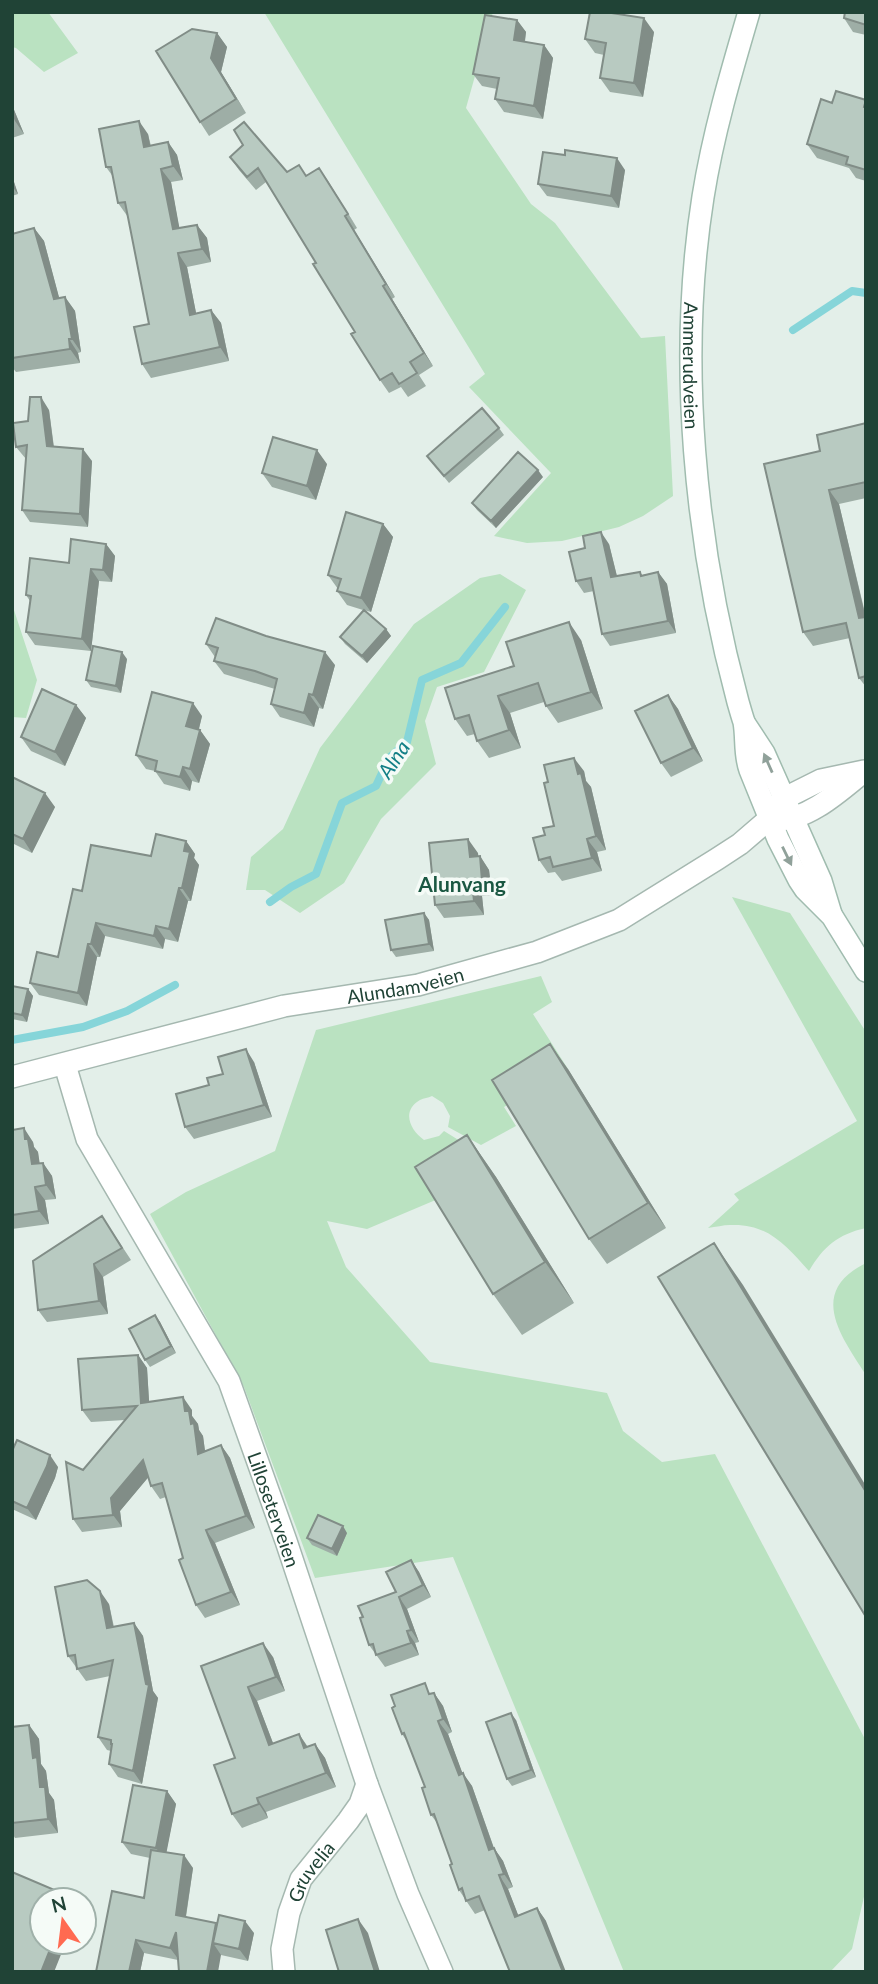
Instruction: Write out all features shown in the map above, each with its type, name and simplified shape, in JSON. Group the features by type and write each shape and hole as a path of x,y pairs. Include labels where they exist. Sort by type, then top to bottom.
{"street":[{"name":"Ammerudveien","path":"749,12 720,116 703,198 693,293 694,440 701,514 723,639 744,723 747,761 769,819 790,863 805,889 832,916 866,971"},
{"name":"Ammerudveien","path":"744,723 764,753 821,881 832,916"},
{"path":"769,819 780,820 788,808 831,799 865,770"},
{"name":"Alundamveien","path":"12,1077 284,1006 418,985 537,952 619,920 740,844 769,819"},
{"name":"Lilloseterveien","path":"65,1065 87,1139 229,1381 367,1784 408,1894 442,1972"},
{"name":"Gruvelia","path":"284,1972 282,1949 289,1913 301,1879 360,1804 367,1784"}],"green space":[{"path":"12,12 48,12 78,53 44,72 12,47"},
{"path":"264,12 493,12 466,108 531,204 555,223 641,338 665,336 673,496 643,516 619,527 562,541 527,543 494,536 551,473 469,387 485,374"},
{"path":"500,574 526,590 484,672 437,687 425,721 436,764 381,819 344,883 300,913 265,890 246,890 251,857 283,829 320,748 414,624 480,578"},
{"path":"12,604 37,680 26,718 12,717"},
{"path":"732,897 790,913 866,1032 866,1228 847,1234 832,1243 809,1271 784,1245 766,1232 743,1225 708,1228 739,1200 734,1194 857,1121"},
{"path":"541,976 552,1002 533,1014 568,1069 504,1107 516,1126 481,1145 448,1127 450,1116 443,1103 432,1096 414,1104 409,1115 415,1131 424,1140 439,1136 444,1131 473,1149 490,1177 367,1229 327,1221 346,1267 430,1362 607,1393 623,1431 662,1462 715,1454 866,1741 866,1888 852,1949 830,1972 624,1972 453,1557 315,1578 244,1387 150,1214 186,1192 275,1151 316,1030"},
{"path":"866,1263 866,1375 839,1330 833,1301 838,1287 848,1275"}],"building":[{"path":"590,12 644,18 634,83 600,78 606,43 585,39"},
{"path":"845,12 866,12 866,25 844,18"},
{"path":"485,15 517,20 514,40 544,45 534,106 495,99 499,78 473,74"},
{"path":"192,29 217,33 211,58 236,99 200,122 156,51"},
{"path":"836,91 866,100 866,170 846,164 848,157 807,144 821,99 832,103"},
{"path":"139,121 144,147 168,142 173,166 161,169 173,229 197,225 202,249 178,253 190,315 211,310 220,347 142,364 134,327 149,324 125,202 118,203 111,167 106,167 99,129"},
{"path":"244,122 287,172 299,165 306,176 319,168 348,214 345,216 386,284 383,286 424,353 410,362 417,373 399,384 392,373 380,380 351,334 355,332 313,264 316,263 258,168 247,177 230,157 243,145 234,130"},
{"path":"565,150 617,158 611,196 538,184 543,152 565,155"},
{"path":"34,228 54,299 65,297 72,339 69,339 70,349 12,358 12,234"},
{"path":"30,397 41,397 47,446 83,449 80,514 22,510 27,445 16,447 13,423 28,421"},
{"path":"482,408 499,428 444,476 427,456"},
{"path":"866,423 866,482 829,490 859,618 866,617 866,676 859,678 846,623 803,632 764,464 820,451 817,435"},
{"path":"273,437 317,450 307,486 262,473"},
{"path":"518,452 538,470 491,521 472,503"},
{"path":"346,512 383,524 361,598 337,591 341,579 328,575"},
{"path":"601,532 611,577 640,572 641,576 658,572 668,621 602,634 591,578 576,581 569,552 585,548 583,536"},
{"path":"71,539 106,544 103,570 91,569 82,639 26,632 31,596 26,595 30,558 69,563"},
{"path":"364,610 386,629 362,656 340,637"},
{"path":"216,618 266,636 325,652 313,695 309,694 304,713 271,704 277,679 214,661 218,648 206,644"},
{"path":"569,622 591,692 546,706 538,683 498,696 509,730 477,741 469,715 455,719 445,688 514,666 506,642"},
{"path":"93,646 122,652 116,686 86,680"},
{"path":"42,689 76,705 55,752 21,737"},
{"path":"152,692 193,703 186,726 200,730 190,769 183,767 180,777 155,771 157,761 136,755"},
{"path":"668,695 693,748 661,763 635,711"},
{"path":"574,758 578,774 581,773 596,836 587,839 592,858 553,867 550,857 539,860 533,838 545,835 543,828 554,826 544,783 548,782 544,765"},
{"path":"12,777 45,793 23,839 12,834"},
{"path":"156,834 186,841 184,851 190,852 169,929 156,926 154,936 96,923 91,944 88,944 78,993 30,983 37,952 58,957 73,889 82,891 91,845 151,856"},
{"path":"468,839 470,857 480,856 482,881 472,882 474,901 435,905 429,843"},
{"path":"424,913 429,944 391,950 385,920"},
{"path":"12,986 28,989 22,1015 12,1013"},
{"path":"550,1044 648,1203 589,1239 492,1080"},
{"path":"246,1049 264,1105 185,1127 176,1094 209,1085 207,1078 223,1074 218,1057"},
{"path":"24,1128 32,1164 43,1163 46,1185 35,1187 39,1211 12,1215 12,1130"},
{"path":"467,1135 545,1262 493,1294 415,1167"},
{"path":"102,1216 122,1248 94,1264 99,1301 38,1310 33,1261"},
{"path":"714,1243 866,1492 866,1617 658,1277"},
{"path":"155,1315 171,1346 145,1360 129,1329"},
{"path":"138,1355 141,1403 183,1397 185,1411 189,1411 191,1424 194,1423 198,1454 221,1445 246,1516 206,1530 231,1592 196,1605 179,1560 183,1558 162,1483 151,1486 143,1460 111,1498 113,1515 73,1519 66,1462 83,1470 137,1406 82,1410 78,1359"},
{"path":"17,1440 50,1455 27,1508 12,1501 12,1451"},
{"path":"318,1515 343,1526 332,1549 307,1538"},
{"path":"411,1560 423,1585 399,1597 411,1630 407,1631 411,1643 376,1655 373,1644 369,1645 358,1606 396,1592 386,1572"},
{"path":"87,1580 100,1591 107,1628 134,1623 146,1684 149,1685 133,1771 109,1764 111,1740 98,1737 113,1660 77,1669 75,1655 68,1656 55,1587"},
{"path":"263,1643 276,1677 248,1687 269,1745 299,1734 304,1748 315,1744 326,1773 257,1798 259,1804 232,1814 214,1765 235,1758 201,1666"},
{"path":"425,1683 429,1694 434,1693 443,1719 438,1721 459,1775 463,1773 489,1850 494,1848 504,1874 499,1875 515,1917 537,1908 563,1972 510,1972 479,1896 466,1901 462,1888 459,1890 434,1814 431,1815 422,1788 425,1787 392,1708 395,1706 391,1695"},
{"path":"511,1713 531,1770 507,1779 486,1722"},
{"path":"29,1725 33,1758 37,1757 40,1787 45,1787 48,1819 12,1823 12,1727"},
{"path":"133,1785 167,1791 156,1848 122,1842"},
{"path":"151,1850 184,1855 176,1915 216,1923 207,1972 179,1972 176,1932 170,1948 136,1940 129,1972 96,1972 112,1891 144,1898"},
{"path":"12,1872 45,1886 28,1886 28,1956 47,1956 41,1972 12,1972"},
{"path":"219,1915 245,1921 239,1949 213,1943"},
{"path":"358,1919 375,1972 339,1972 326,1930"}],"waterway":[{"name":"Alna","path":"793,330 852,291 866,293"},
{"name":"Alna","path":"270,902 316,874 342,803 376,786 389,758 407,742 422,680 461,663 505,607"},
{"name":"Alna","path":"12,1040 83,1027 127,1011 175,985"}],"district":[{"name":"Alunvang","path":"462,883"}]}
